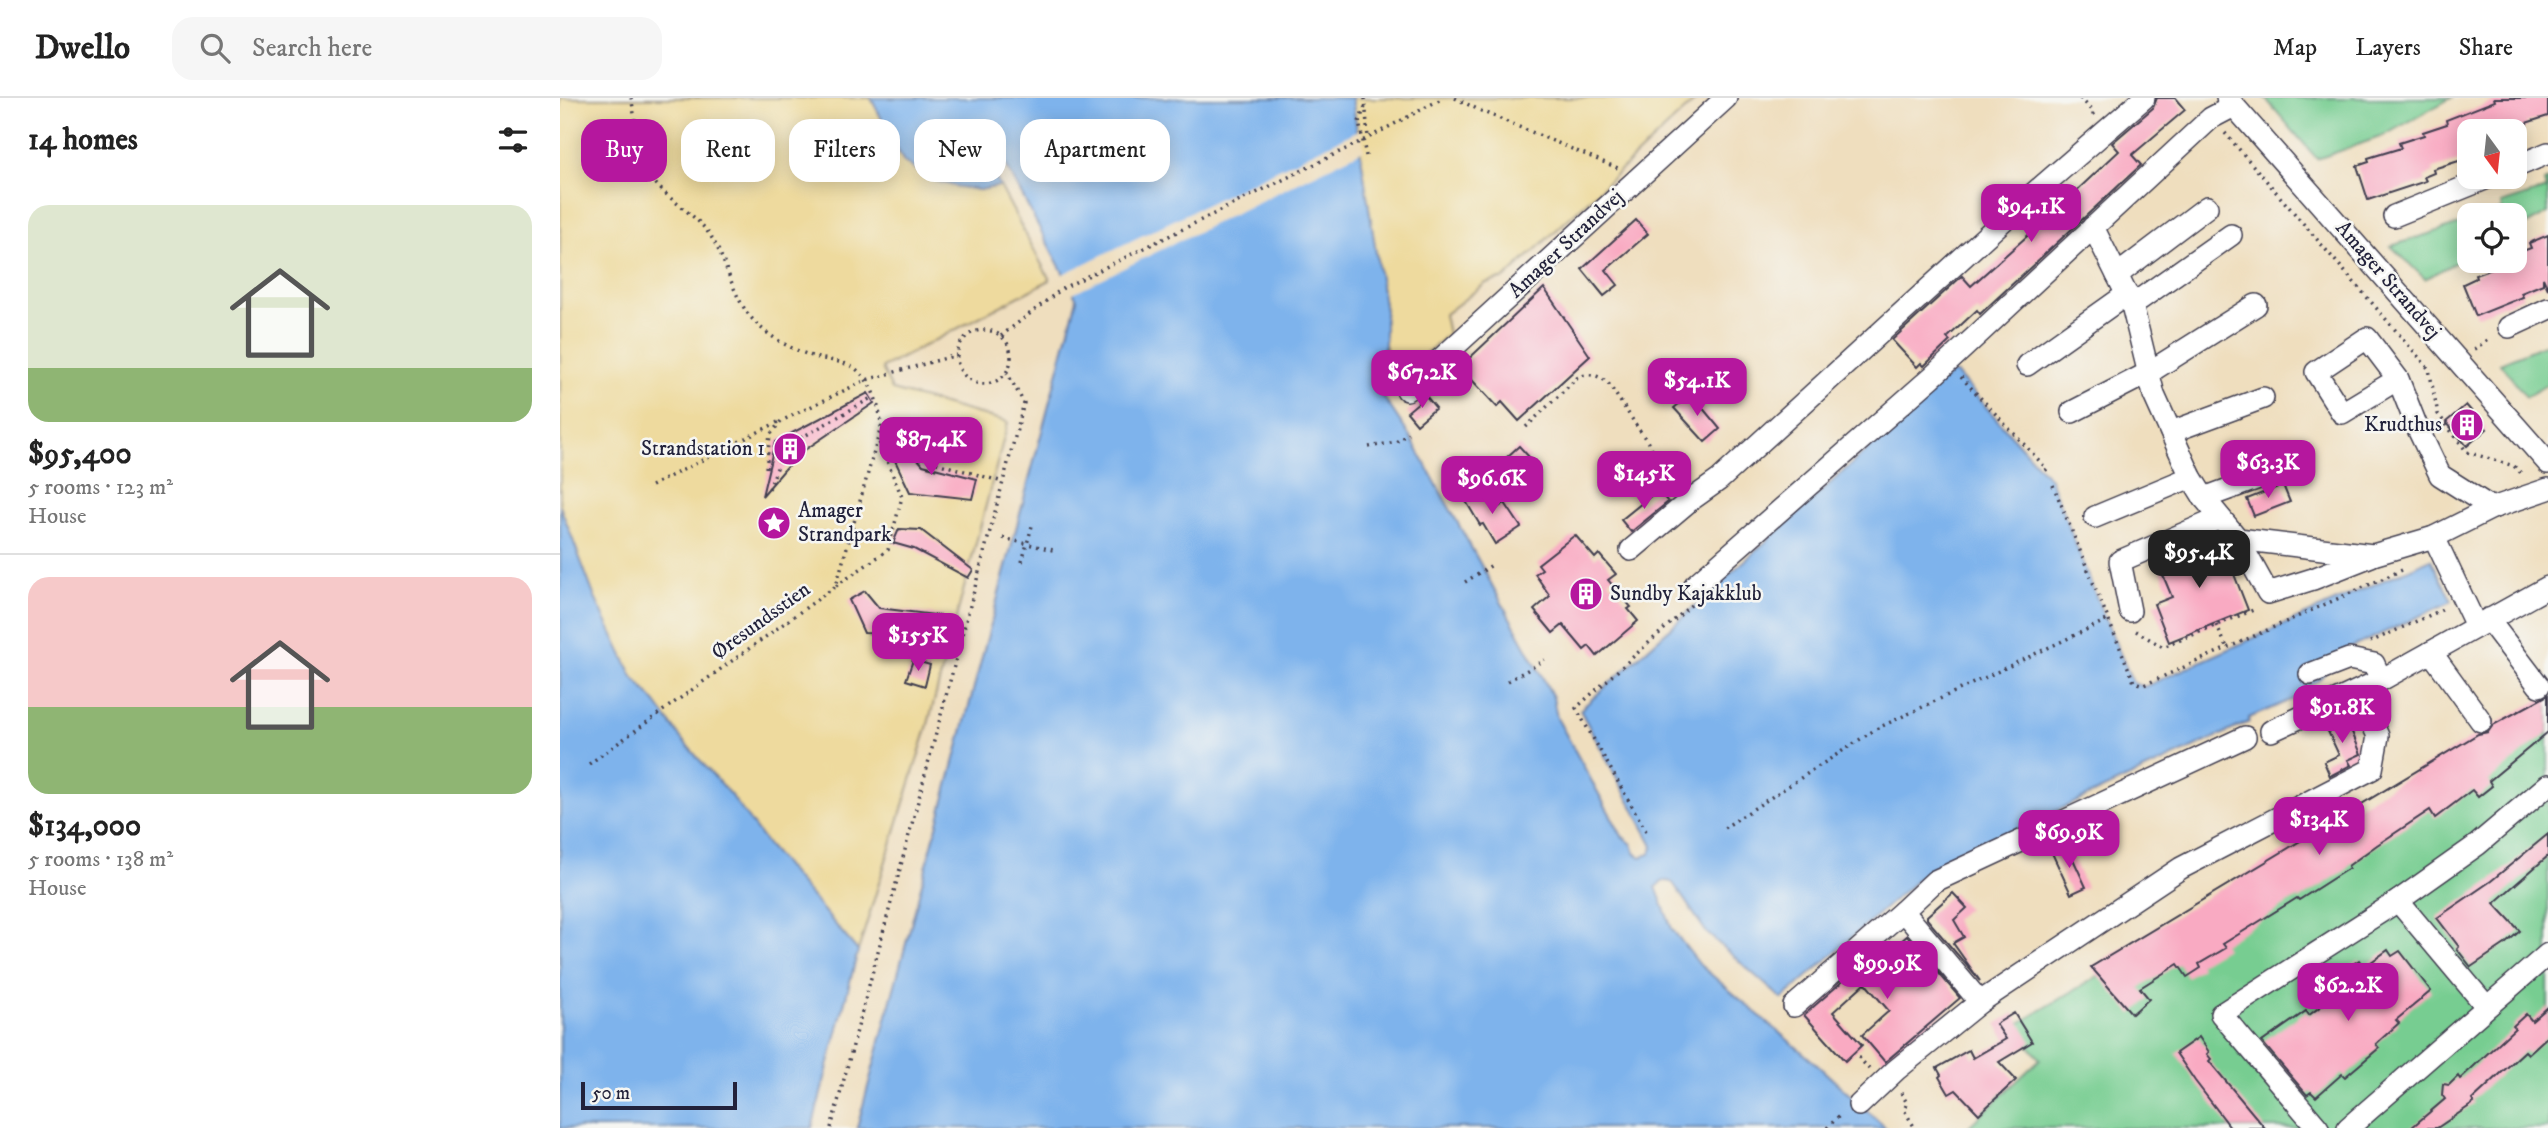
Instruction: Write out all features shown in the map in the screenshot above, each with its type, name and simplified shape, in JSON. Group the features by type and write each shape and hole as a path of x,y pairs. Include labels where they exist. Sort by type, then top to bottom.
{"street":[{"name":"Amager Strandvej","path":"1407,390 1726,98"},
{"path":"1631,550 1729,471 2018,207 2144,98"},
{"name":"Amager Strandvej","path":"2231,102 2548,463"},
{"path":"1697,592 2231,102"},
{"path":"2527,162 2548,153"},
{"path":"2395,216 2461,189"},
{"path":"2027,365 2125,291 2207,206"},
{"path":"2093,227 2125,291 2154,395 2191,477 2204,498 2238,540 2267,593 2313,579 2373,555 2434,537 2492,508 2543,490"},
{"path":"2125,291 2231,235"},
{"path":"2072,412 2148,373 2256,305"},
{"path":"2509,327 2548,309"},
{"path":"2398,379 2440,475 2492,508"},
{"path":"2171,432 2263,398"},
{"path":"2204,498 2297,464"},
{"path":"2095,517 2191,477"},
{"path":"2131,621 2120,561 2220,518"},
{"path":"2434,537 2482,622 2539,686"},
{"path":"2238,540 2373,555"},
{"path":"2271,731 2358,692 2548,587"},
{"path":"2431,652 2481,721"},
{"path":"2311,674 2349,659 2374,664 2381,680"},
{"path":"1859,1105 1980,1002 2181,867 2372,769 2378,736 2358,692"},
{"path":"1794,1006 1935,881 2245,737"},
{"path":"2318,1128 2221,1014 2398,901 2477,845 2548,785"},
{"path":"2398,901 2486,1006"},
{"path":"1903,911 1980,1002"},
{"path":"2348,1128 2548,954"}],"path":[{"path":"631,98 640,153 648,172 663,190 707,231 743,308 758,325 784,343 811,356 856,369 866,380"},
{"path":"1365,98 1366,156"},
{"path":"1001,336 1063,288 1366,139 1443,98"},
{"path":"1455,98 1620,169 1632,184"},
{"path":"1365,107 1359,122 1366,139"},
{"path":"2211,118 2429,369 2438,414 2467,452 2514,466 2543,490"},
{"path":"2457,359 2509,327"},
{"path":"983,330 1001,336 1011,352 1007,373 996,382 977,384 968,379 961,372 957,355 966,337 983,330"},
{"path":"651,486 866,380 957,355"},
{"path":"1954,368 2047,469 2045,471"},
{"path":"831,1128 1024,403 1007,373"},
{"path":"1527,426 1577,378 1584,374 1601,377 1608,383 1688,502"},
{"name":"Øresundsstien","path":"589,764 836,586 878,440 881,414 866,380"},
{"path":"769,489 785,447 873,397"},
{"path":"766,468 770,435 780,421"},
{"path":"1369,447 1396,442 1408,433"},
{"path":"882,449 909,436 926,460 1003,482"},
{"path":"836,586 888,550 902,497 878,440"},
{"path":"2053,485 2134,681 2144,685 2405,568"},
{"path":"1022,562 1032,526"},
{"path":"1003,538 1056,551"},
{"path":"1465,582 1492,565"},
{"path":"1646,831 1576,708 1697,592"},
{"path":"2131,621 2163,647 2255,610 2267,593"},
{"path":"2370,642 2452,606"},
{"path":"1724,828 1876,729 2109,620"},
{"path":"2217,625 2227,647"},
{"path":"1508,681 1545,660"},
{"path":"1890,1076 1908,1103 1904,1110 1915,1128"}],"green space":[{"path":"2265,98 2451,98 2383,136 2317,159"},
{"path":"2548,180 2548,213 2527,224 2527,203 2504,203 2546,189 2544,182"},
{"path":"2457,225 2457,262 2425,279 2391,246"},
{"path":"2548,343 2548,384 2526,397 2500,363"},
{"path":"2548,707 2548,1128 1967,1128 2040,1059 2013,1027"}],"sand":[{"name":"Amager Strandpark","path":"560,98 871,98 882,119 789,119 789,182 900,182 900,154 904,162 914,166 914,182 958,182 979,190 1000,186 1050,280 882,368 892,390 1008,422 927,728 858,951 768,846 734,799 683,741 656,703 633,677 595,598 560,506"},
{"path":"1352,98 1698,98 1505,278 1486,283 1444,315 1448,334 1395,381 1385,344 1385,311"}],"water":[{"path":"871,98 1352,98 1385,311 1385,344 1379,363 1381,393 1411,438 1536,665 1553,697 1557,718 1622,836 1641,857 1650,854 1652,843 1580,710 1951,374 1957,374 2050,479 2133,683 2144,687 2431,559 2452,601 2346,650 2318,681 2305,686 2307,693 1928,870 1782,999 1707,933 1673,883 1666,881 1658,885 1656,887 1672,929 1700,965 1886,1128 857,1128 1077,299 1006,165 1006,119 914,119 914,168 904,162 900,154 900,119 882,119"},
{"path":"940,182 998,182 1000,186 979,190"},
{"path":"560,506 595,598 633,677 656,703 683,741 734,799 768,846 858,951 812,1128 560,1128"}],"pier":[{"path":"1361,129 1364,150 1071,294 1061,275"}],"building":[{"path":"2157,98 2175,98 2185,110 2132,155 2141,165 1980,314 1977,310 1947,338 1950,341 1924,366 1921,363 1917,367 1892,340 1962,276 1971,286 2043,222 2119,151 2112,143 2153,108"},
{"path":"2494,98 2548,98 2548,116 2527,123 2527,119 2457,119 2457,162 2433,169 2434,173 2424,177 2426,181 2368,200 2357,166 2369,162 2368,158 2401,148 2399,143 2447,124 2446,120 2495,101"},
{"path":"1636,220 1648,234 1606,270 1618,285 1604,296 1582,269"},
{"path":"2548,235 2548,289 2543,278 2543,284 2521,293 2523,297 2476,316 2463,284 2481,273 2527,273 2527,250 2531,248 2529,243"},
{"path":"1544,288 1590,356 1519,421 1502,402 1497,407 1460,367"},
{"name":"Strandstation 1","path":"868,393 874,403 796,456 762,496 775,442"},
{"path":"1691,394 1720,429 1705,442 1674,408"},
{"path":"1426,396 1436,408 1417,424 1407,412"},
{"name":"Krudthus","path":"2466,405 2487,429 2467,446 2446,422"},
{"path":"904,443 923,465 977,479 972,499 910,492 890,450"},
{"path":"1519,446 1530,458 1519,469 1507,457"},
{"path":"2283,485 2290,502 2254,516 2247,499"},
{"path":"1480,488 1494,510 1505,503 1521,527 1495,544 1464,498"},
{"path":"1658,490 1668,502 1631,532 1621,520"},
{"path":"899,529 921,530 973,570 968,578 914,549 893,543"},
{"name":"Sundby Kajakklub","path":"1575,535 1595,558 1599,554 1616,574 1608,580 1631,607 1628,609 1638,621 1597,656 1589,646 1584,650 1563,625 1553,633 1534,610 1550,596 1535,574 1542,569 1538,564"},
{"path":"2219,536 2248,610 2169,642 2154,604 2172,597 2157,561"},
{"path":"865,591 879,608 943,616 938,636 864,633 849,600"},
{"path":"913,660 930,665 925,686 906,680"},
{"path":"2548,695 2548,732 2489,781 2492,786 2478,797 2472,790 2435,818 2430,810 2377,845 2348,866 2349,868 2223,944 2226,948 2199,964 2201,968 2187,977 2178,964 2140,988 2149,999 2132,1014 2091,967 2478,734 2488,732 2493,725"},
{"path":"2345,715 2361,754 2348,760 2351,765 2330,776 2324,762 2339,755 2325,725"},
{"path":"2548,834 2548,856 2494,903 2520,931 2471,967 2437,918 2491,881"},
{"path":"2067,846 2086,887 2071,894 2052,853"},
{"path":"1953,893 1967,908 1954,920 1964,937 1953,943 1980,981 1927,919 1927,916"},
{"path":"1907,936 1960,998 1885,1062 1862,1035 1889,1011 1865,983 1833,1012 1862,1045 1845,1061 1804,1015 1875,953 1880,959"},
{"path":"2388,950 2392,956 2400,951 2431,991 2396,1020 2399,1023 2376,1044 2379,1048 2345,1077 2342,1074 2316,1097 2311,1092 2307,1095 2262,1042 2306,1011 2309,1015 2348,986 2339,973 2359,960 2364,967"},
{"path":"2548,1007 2548,1036 2528,1054 2525,1051 2472,1100 2474,1103 2437,1128 2411,1128 2445,1099 2442,1095 2443,1084 2449,1085 2458,1076 2460,1079 2515,1028 2513,1026 2526,1014 2532,1021"},
{"path":"2014,1013 2032,1042 1999,1062 2016,1080 1979,1114 1956,1090 1949,1094 1937,1068 1969,1050 1973,1058 2006,1039 1996,1024"},
{"path":"2199,1037 2209,1052 2209,1061 2265,1128 2231,1128 2195,1081 2176,1053"}],"place":[{"name":"Krudthus","path":"2467,425"},
{"name":"Strandstation 1","path":"790,449"},
{"name":"Amager Strandpark","path":"774,523"},
{"name":"Sundby Kajakklub","path":"1586,594"}]}
